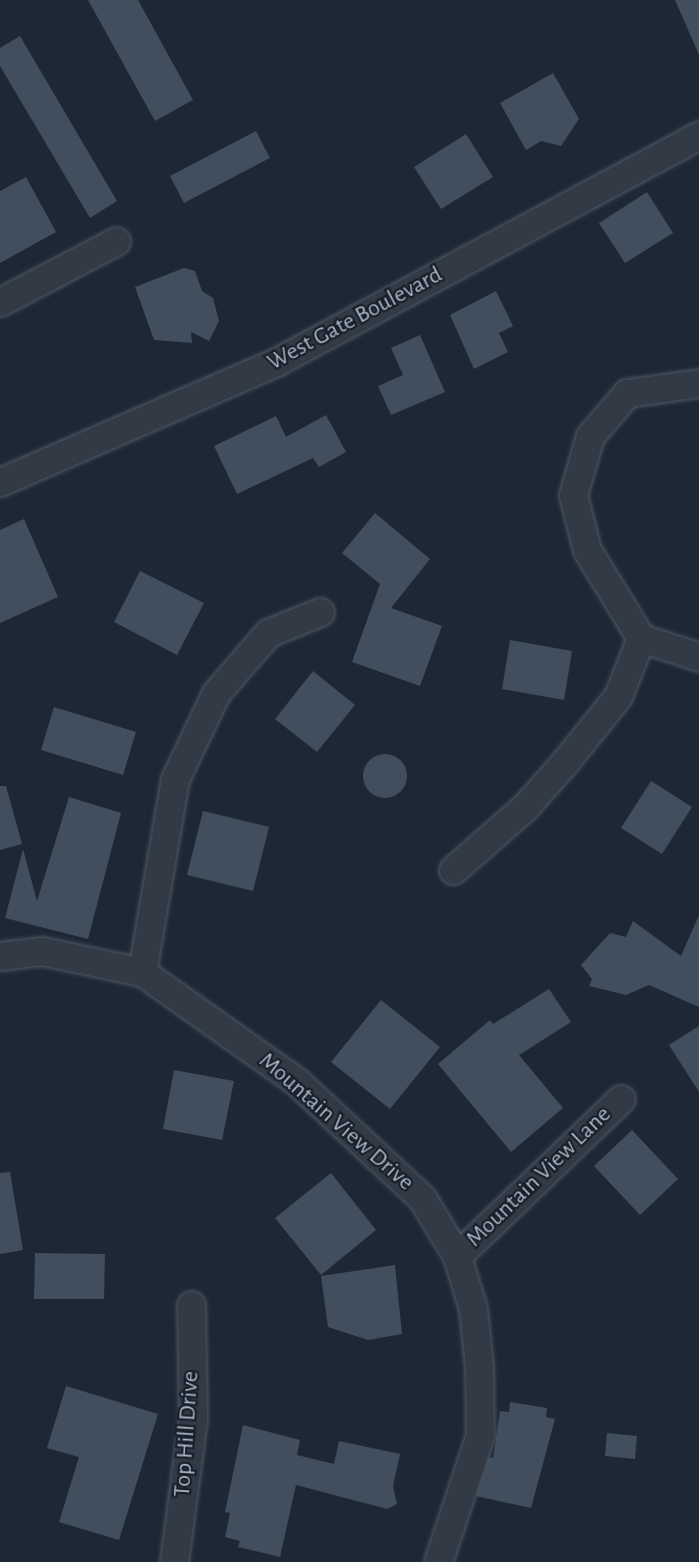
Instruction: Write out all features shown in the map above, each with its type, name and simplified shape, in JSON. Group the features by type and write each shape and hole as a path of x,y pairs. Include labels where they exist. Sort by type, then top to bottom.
{"street":[{"name":"West Gate Boulevard","path":"0,482 276,362 699,135"},
{"path":"0,302 116,241"},
{"path":"699,382 627,393 590,436 573,495 587,550 641,638 699,657"},
{"path":"142,972 175,779 216,693 268,633 320,612"},
{"path":"453,870 525,807 565,762 618,696 641,638"},
{"name":"Mountain View Drive","path":"0,956 42,951 142,972 296,1081 367,1143 422,1198 457,1256 473,1309 480,1435 438,1562"},
{"name":"Mountain View Lane","path":"457,1256 621,1099"},
{"name":"Top Hill Drive","path":"174,1562 193,1418 191,1305"}],"building":[{"path":"88,0 138,0 193,100 155,121"},
{"path":"675,0 699,0 699,55"},
{"path":"20,36 117,201 90,218 0,66 0,48"},
{"path":"553,73 579,119 561,146 541,141 526,150 500,103"},
{"path":"256,131 270,158 184,203 170,176"},
{"path":"466,134 493,177 441,209 414,167"},
{"path":"26,177 56,232 0,263 0,191"},
{"path":"647,192 673,233 625,263 599,223"},
{"path":"184,268 195,271 202,291 213,298 219,321 209,341 191,332 192,343 154,340 135,287"},
{"path":"496,291 513,326 499,333 508,352 474,369 450,315"},
{"path":"420,335 445,392 391,415 378,386 403,375 391,348"},
{"path":"326,415 346,452 319,467 313,458 237,494 214,446 276,416 286,437"},
{"path":"375,513 430,559 391,608 442,626 420,686 352,662 380,584 342,553"},
{"path":"24,519 58,597 0,623 0,530"},
{"path":"140,571 204,603 177,655 114,622"},
{"path":"510,640 572,651 564,700 502,689"},
{"path":"313,671 355,705 317,752 275,719"},
{"path":"54,707 136,732 123,775 41,750"},
{"path":"385,754 394,755 401,760 406,767 406,785 401,792 394,797 385,798 376,797 369,792 364,785 363,776 364,767 369,760 376,755"},
{"path":"651,781 692,807 662,854 621,828"},
{"path":"0,786 6,786 22,844 0,850"},
{"path":"69,797 121,813 88,939 5,918 23,849 37,901"},
{"path":"203,811 269,827 253,891 187,875"},
{"path":"699,915 699,1007 649,985 626,995 589,986 592,979 581,965 610,933 626,937 633,921 681,956"},
{"path":"549,989 571,1022 519,1055 563,1108 511,1152 438,1064 490,1020 493,1024"},
{"path":"381,1000 440,1047 390,1109 331,1062"},
{"path":"699,1026 699,1092 669,1045"},
{"path":"174,1070 234,1081 222,1140 163,1129"},
{"path":"632,1130 678,1179 640,1215 594,1166"},
{"path":"10,1172 23,1250 0,1254 0,1173"},
{"path":"331,1173 376,1230 321,1275 275,1218"},
{"path":"35,1253 105,1254 104,1299 34,1299"},
{"path":"395,1265 402,1334 368,1340 328,1327 321,1276"},
{"path":"66,1386 158,1414 119,1540 59,1522 79,1457 47,1448"},
{"path":"510,1402 547,1408 546,1417 555,1419 531,1508 476,1496 489,1457 493,1458 500,1411 509,1412"},
{"path":"243,1425 300,1440 297,1455 334,1464 339,1441 400,1454 393,1486 397,1504 387,1509 296,1485 280,1557 238,1547 240,1541 225,1537 230,1513 225,1512"},
{"path":"607,1433 637,1436 635,1459 605,1456"}]}
